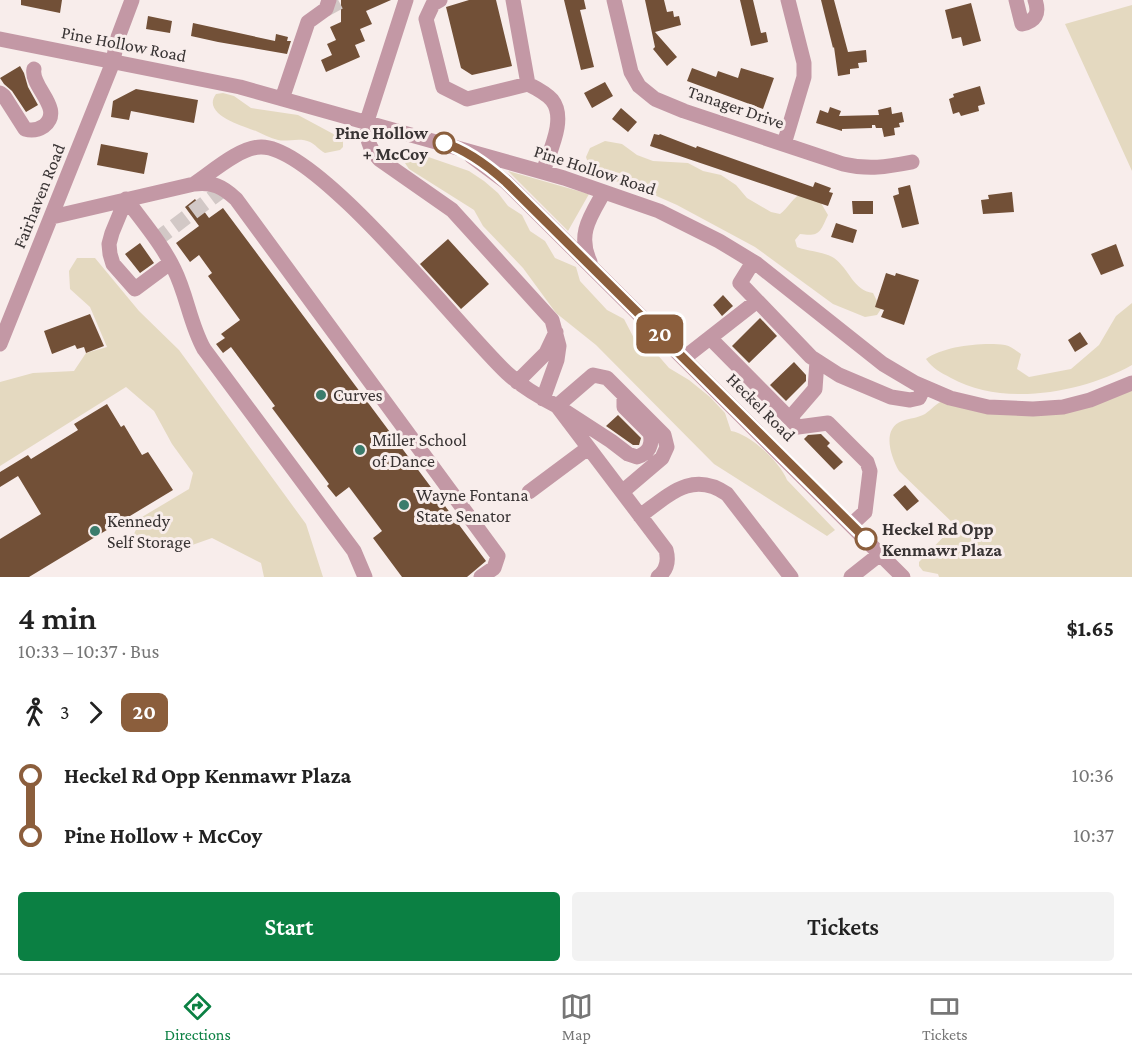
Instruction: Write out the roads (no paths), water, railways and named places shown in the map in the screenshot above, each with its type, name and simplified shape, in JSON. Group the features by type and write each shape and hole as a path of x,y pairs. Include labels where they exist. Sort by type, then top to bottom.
{"street":[{"name":"Fairhaven Road","path":"0,344 113,62 117,40 132,0"},
{"path":"282,99 308,22 326,9 329,0"},
{"path":"406,0 367,121 367,141 371,151 452,210 552,320 558,346 550,403 588,448 666,550 668,556 666,569 658,577"},
{"path":"451,0 440,0 433,3 426,22 443,87 467,99 528,84"},
{"path":"513,0 528,84 552,100 558,117 543,172"},
{"name":"Tanager Drive","path":"614,0 631,72 639,86 655,99 684,111 843,164 862,168 880,168 912,162"},
{"path":"784,144 804,77 804,63 788,0"},
{"path":"1016,0 1022,24 1031,22 1034,18 1037,6 1035,0"},
{"name":"Pine Hollow Road","path":"0,39 240,87 543,172 659,212 719,241 753,262 883,364 924,387 950,398 988,407 1034,409 1063,407 1118,391 1132,383"},
{"path":"0,93 25,129 33,130 43,127 50,118 51,111 32,76 34,69"},
{"path":"194,184 248,149 262,147 276,149 290,156 341,198 414,271 517,382 628,454 640,456 651,447 650,433 624,407 624,395"},
{"name":"Heckel Road","path":"458,148 491,169 506,182 903,577"},
{"path":"52,217 194,184 218,185 236,199 498,556 494,568 481,577"},
{"path":"591,265 585,253 584,232 604,192"},
{"path":"126,199 175,271 204,349 354,551 365,577"},
{"path":"126,199 109,244 113,264 135,289 170,263"},
{"path":"753,262 740,283 811,357 839,375 891,397 910,400 919,398 924,387"},
{"path":"684,358 757,301"},
{"path":"517,382 546,353 556,332"},
{"path":"710,338 798,427 828,423 867,462 870,481 865,512 851,525"},
{"path":"790,418 815,389 817,361"},
{"path":"550,403 593,375 607,378 664,435 667,447 662,458 622,492"},
{"path":"529,492 588,448"},
{"path":"640,516 688,485 706,484 718,487 727,494 791,577"},
{"path":"851,577 880,554"}],"tunnel":[{"path":"326,9 343,0"},
{"path":"156,240 225,188"}],"place":[{"name":"Pine Hollow + McCoy","path":"444,143"},
{"name":"Curves","path":"321,395"},
{"name":"Miller School of Dance","path":"360,450"},
{"name":"Wayne Fontana State Senator","path":"404,505"},
{"name":"Kennedy Self Storage","path":"95,531"},
{"name":"Heckel Rd Opp Kenmawr Plaza","path":"866,539"}]}
